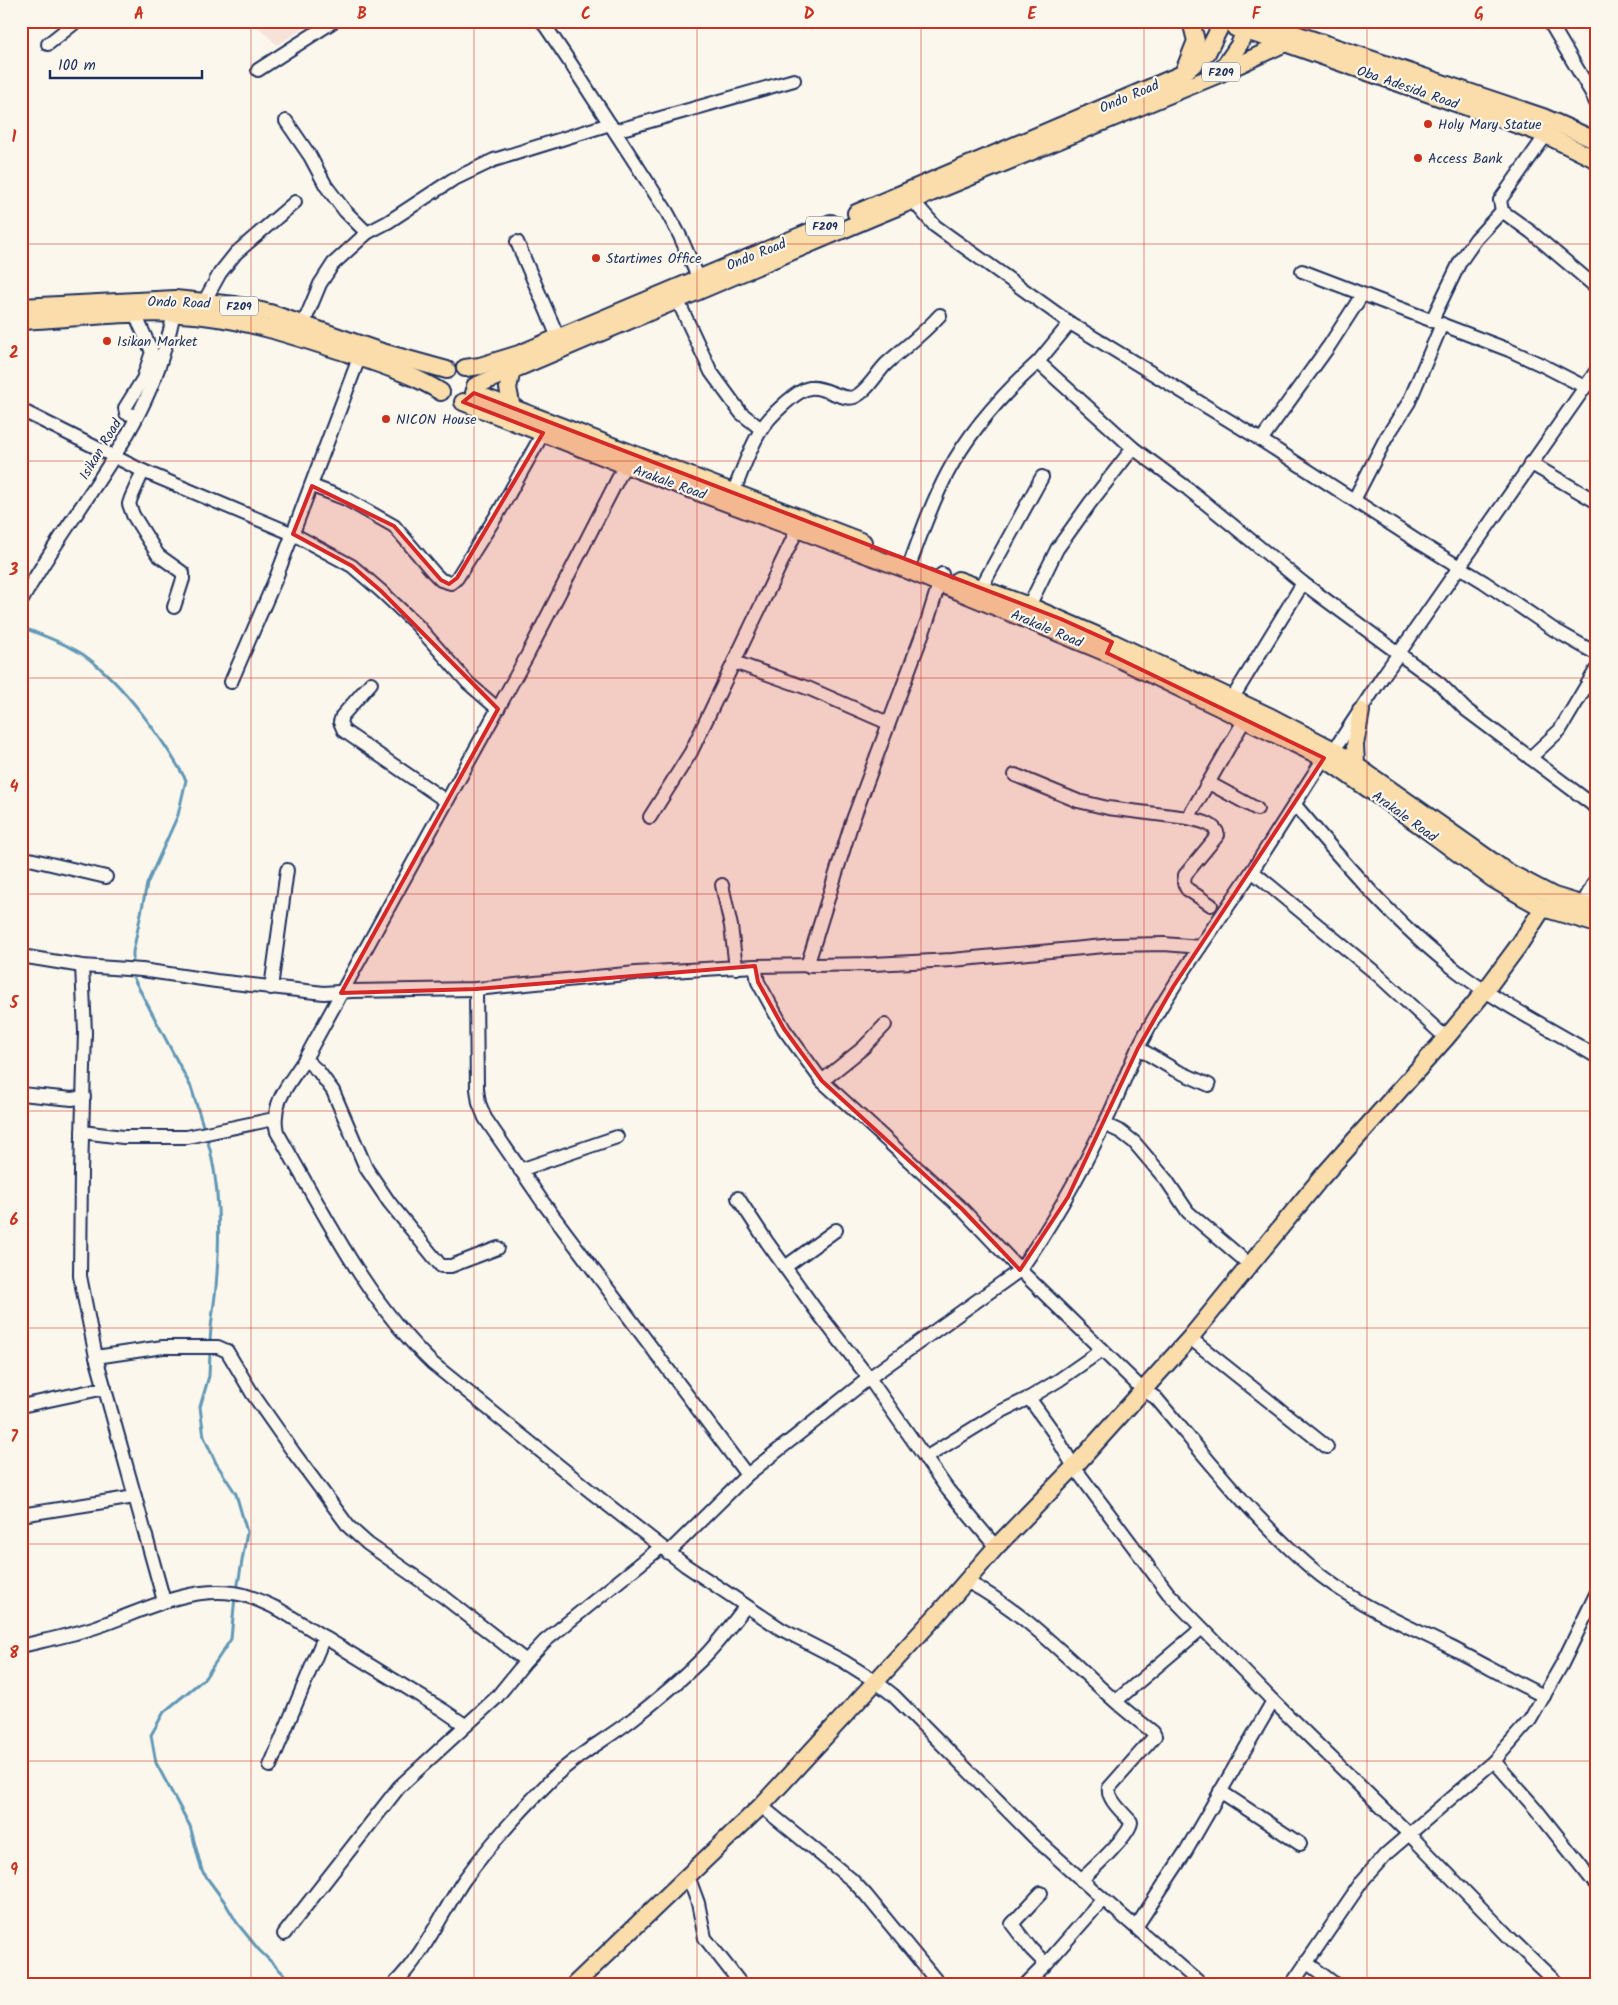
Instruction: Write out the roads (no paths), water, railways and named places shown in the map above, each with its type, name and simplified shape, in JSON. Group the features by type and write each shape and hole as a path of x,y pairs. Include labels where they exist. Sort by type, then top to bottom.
{"main road":[{"path":"1182,74 1193,52 1196,41 1191,21"},
{"name":"F209","path":"1182,74 1207,53 1220,22"},
{"name":"Oba Adesida Road","path":"1220,22 1250,25 1285,44 1441,91 1546,135 1597,160"},
{"path":"1250,25 1441,91 1543,117 1597,141"},
{"name":"F209","path":"1219,74 1250,25"},
{"path":"1219,74 1285,44"},
{"name":"Ondo Road","path":"465,368 480,366 519,354 558,337 701,283 909,196 1182,74"},
{"name":"Ondo Road","path":"909,196 1168,96 1219,74"},
{"name":"Ondo Road","path":"471,394 512,370 678,301 701,283"},
{"name":"Ondo Road","path":"21,321 135,314 204,302 236,305 382,352 447,370"},
{"name":"Ondo Road","path":"21,307 174,306 209,316 286,333 412,377 441,392"},
{"name":"F209","path":"447,370 453,367 465,368"},
{"path":"465,368 473,376 471,394"},
{"path":"441,392 440,380 447,370"},
{"path":"512,370 508,388 512,408"},
{"name":"F209","path":"441,392 450,401 471,394"},
{"name":"Arakale Road","path":"471,394 911,561 940,578 981,588 1029,606 1246,719 1356,764 1494,879 1544,908 1597,924"},
{"name":"Arakale Road","path":"471,394 543,433 797,530 940,578 1232,698 1329,754 1417,823 1484,856 1554,896 1590,907"},
{"path":"1356,764 1355,745 1361,710"},
{"path":"575,1984 761,1806 996,1547 1074,1467 1142,1389 1190,1338 1321,1178 1446,1038 1485,991 1544,908"}],"street":[{"path":"48,44 76,21"},
{"path":"258,70 334,21"},
{"path":"1548,21 1593,87 1597,105"},
{"path":"546,23 667,212 701,283"},
{"path":"303,325 320,284 333,264 367,233 388,222 452,180 494,160 794,80"},
{"path":"286,121 310,156 326,186 345,211 367,233"},
{"path":"1546,135 1500,200 1502,211 1597,288"},
{"path":"909,196 935,226 1070,323 1261,440 1459,568 1484,582 1554,630 1597,654"},
{"path":"204,302 220,273 236,253 294,202"},
{"path":"1354,500 1386,438 1409,402 1460,262 1476,238 1502,211"},
{"path":"517,242 558,337"},
{"path":"1302,271 1542,364 1585,387"},
{"path":"1261,440 1329,346 1362,295"},
{"path":"678,301 711,372 741,413 761,429"},
{"name":"Isikan Road","path":"23,594 114,457 137,416 162,358 174,306"},
{"path":"135,314 152,352 143,378 125,408 126,413 137,416"},
{"path":"733,493 761,429 793,396 807,388 823,388 848,398 861,392 885,365 914,342 940,315"},
{"path":"911,561 948,471 964,446 985,417 1018,380 1038,362 1070,323"},
{"path":"231,682 276,578 360,358"},
{"path":"1038,362 1133,448 1186,488 1303,583 1440,684 1464,709 1597,808"},
{"path":"284,1934 399,1787 496,1698 526,1661 546,1641 664,1550 747,1474 869,1378 1020,1270 1068,1197 1104,1124 1138,1048 1173,987 1329,754 1530,463 1597,370"},
{"path":"21,410 142,471 293,534 352,566 417,625 468,683 498,709"},
{"path":"312,486 346,500 394,526 434,574 441,580 451,583 457,578 500,510 543,433"},
{"path":"1029,606 1058,549 1090,503 1133,448"},
{"path":"1530,463 1597,502"},
{"path":"626,465 498,709 305,1059 279,1101 274,1119 276,1132 357,1268 385,1311 409,1341 432,1363 664,1550 781,1629 843,1661 893,1695 1034,1837 1201,1984"},
{"path":"142,471 129,504 133,515 158,555 183,573 183,579 174,607"},
{"path":"981,588 1042,477"},
{"path":"650,817 691,752 797,530"},
{"path":"807,966 852,822 928,619 940,578"},
{"path":"1232,698 1303,583"},
{"path":"734,662 810,689 888,723"},
{"path":"1530,758 1560,730 1597,668"},
{"path":"371,683 342,716 340,722 344,731 446,801"},
{"path":"1188,818 1246,719"},
{"path":"1015,775 1078,801 1108,808 1188,818 1212,826 1217,830 1218,835 1185,875 1184,883 1188,889 1211,905"},
{"path":"1209,783 1257,809"},
{"path":"1295,805 1383,903 1430,949 1485,991 1597,1056"},
{"path":"21,857 106,877"},
{"path":"271,988 287,870"},
{"path":"1252,871 1378,975 1446,1038"},
{"path":"1590,907 1597,877"},
{"path":"722,885 731,926 736,968"},
{"path":"21,956 82,966 142,970 271,988 324,993 476,990 636,974 755,966 807,966 952,960 1115,945 1164,944 1200,946"},
{"path":"82,966 85,1032 80,1276 96,1357 164,1601"},
{"path":"755,966 758,982 784,1029 822,1082 962,1209 1020,1270 1142,1389 1156,1398 1252,1510 1309,1566 1345,1593 1378,1613 1544,1696"},
{"path":"476,990 478,1103 485,1118 520,1170 747,1474"},
{"path":"822,1082 863,1048 885,1025"},
{"path":"1138,1048 1175,1070 1209,1085"},
{"path":"305,1059 319,1072 333,1091 366,1168 389,1202 442,1266 450,1266 498,1248"},
{"path":"21,1094 72,1099 84,1097"},
{"path":"82,1132 124,1137 187,1138 274,1119"},
{"path":"1104,1124 1121,1132 1134,1142 1167,1181 1188,1212 1250,1265"},
{"path":"520,1170 617,1137"},
{"path":"738,1198 758,1230 815,1309 869,1378 948,1490 996,1547"},
{"path":"785,1267 836,1230"},
{"path":"1190,1338 1327,1447"},
{"path":"96,1357 163,1347 218,1347 229,1353 257,1401 350,1527 368,1544 451,1603 526,1661"},
{"path":"925,1458 1000,1412 1029,1398 1059,1380 1102,1350"},
{"path":"21,1406 105,1388"},
{"path":"1029,1398 1054,1433 1074,1467 1168,1593 1273,1701 1558,1984"},
{"path":"21,1515 135,1497"},
{"path":"966,1581 991,1594 1018,1613 1153,1732 1155,1736 1109,1788 1108,1793 1131,1822 1131,1826 1081,1880"},
{"path":"21,1646 95,1628 164,1601 202,1592 234,1593 257,1599 280,1610 465,1725"},
{"path":"1292,1984 1363,1880 1386,1854 1408,1833 1494,1761 1530,1720 1597,1592"},
{"path":"394,1984 404,1975 480,1858 526,1807 562,1770 595,1744 629,1722 703,1659 746,1606"},
{"path":"1116,1701 1201,1628"},
{"path":"270,1766 324,1637"},
{"path":"1136,1927 1181,1859 1273,1701"},
{"path":"1494,1761 1535,1808 1597,1886"},
{"path":"1220,1791 1300,1844"},
{"path":"761,1806 852,1880 938,1984"},
{"path":"688,1876 698,1903 705,1938 709,1946 740,1984"},
{"path":"1041,1893 1012,1924 1031,1949 1046,1964"},
{"path":"1026,1984 1103,1899"},
{"path":"1306,1962 1335,1984"}],"waterway":[{"path":"21,627 72,648 100,668 142,713 186,780 178,815 147,884 133,960"},
{"path":"134,979 191,1087 204,1129"},
{"path":"206,1135 217,1191 219,1230 210,1345"},
{"path":"210,1351 209,1376 200,1407 204,1437 216,1463 236,1494 247,1532 237,1590"},
{"path":"235,1596 231,1639 205,1678 164,1712 151,1735 156,1763 190,1826 202,1871 237,1923 259,1950 294,1984"}],"place":[{"name":"Holy Mary Statue","path":"1428,124"},
{"name":"Access Bank","path":"1418,158"},
{"name":"Startimes Office","path":"596,258"},
{"name":"Isikan Market","path":"107,341"},
{"name":"NICON House","path":"386,419"}]}
